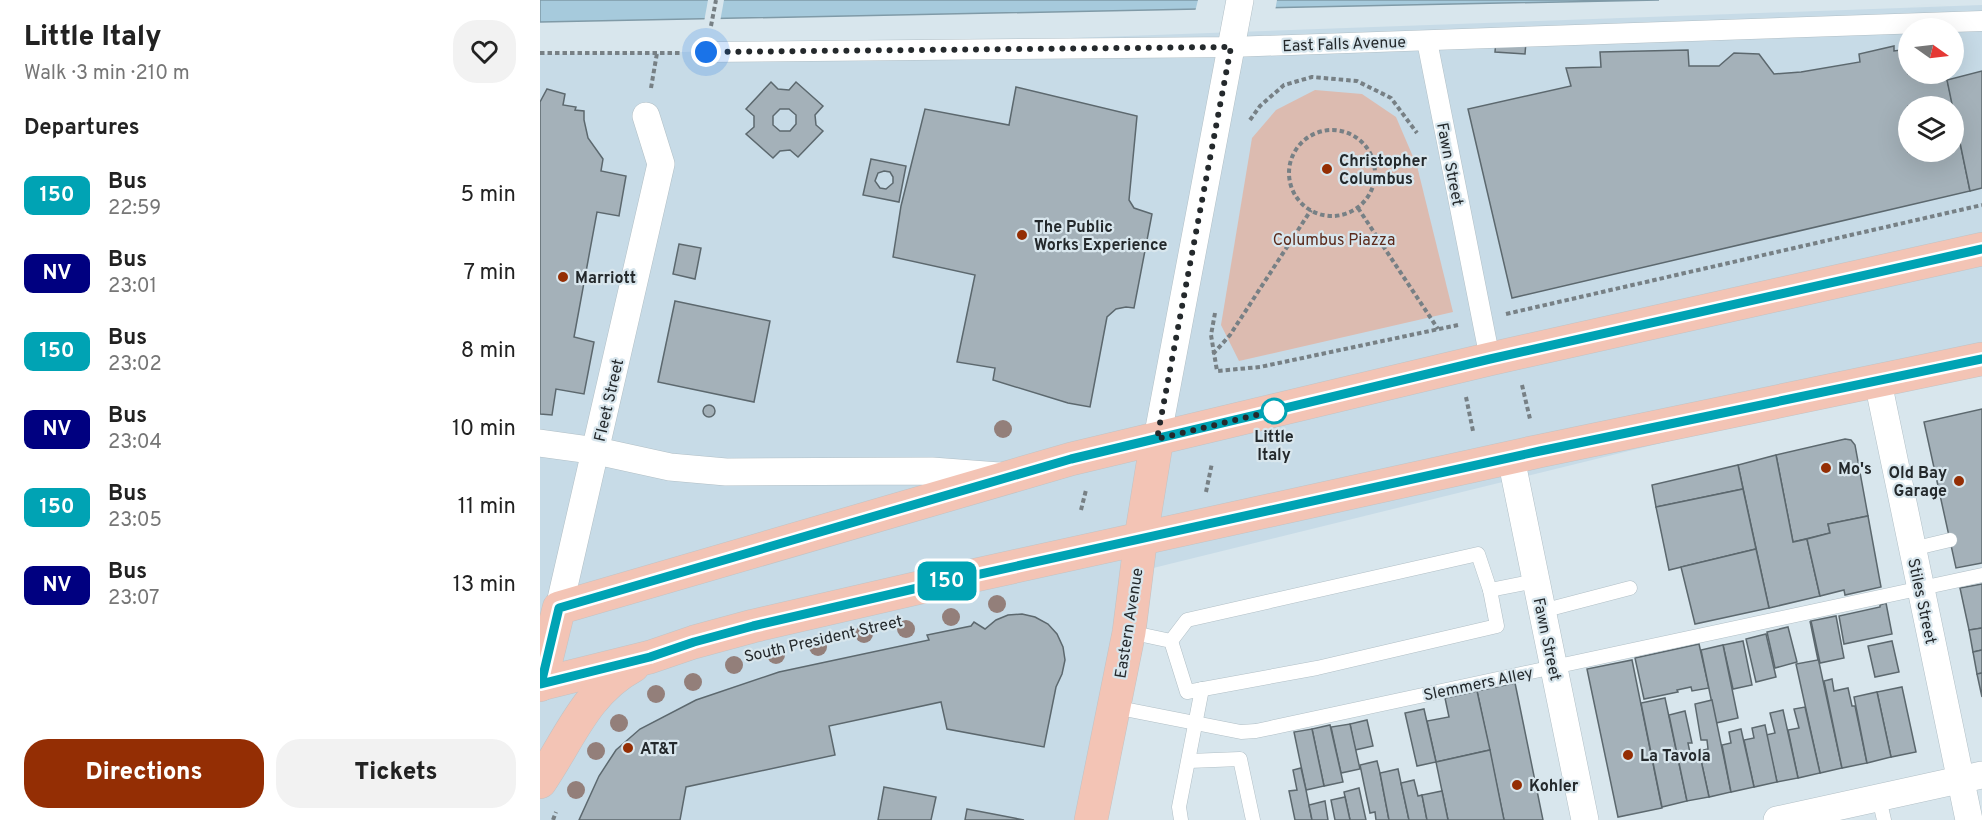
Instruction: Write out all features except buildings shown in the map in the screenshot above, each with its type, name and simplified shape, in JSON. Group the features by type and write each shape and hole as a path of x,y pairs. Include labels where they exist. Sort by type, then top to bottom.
{"main road":[{"path":"559,608 1071,459 1490,359 1982,249"},
{"name":"South President Street","path":"540,685 650,657 753,626 1141,537 1982,359"},
{"name":"Eastern Avenue","path":"1091,820 1129,632 1157,439"},
{"name":"Fleet Street","path":"540,685 559,608"},
{"path":"540,782 562,743 596,695 619,674 650,657"}],"street":[{"name":"Eastern Avenue","path":"1157,439 1238,9"},
{"name":"East Falls Avenue","path":"706,52 1231,47 1982,21"},
{"name":"Fawn Street","path":"1426,41 1490,359"},
{"name":"Fleet Street","path":"559,608 597,451 661,164 646,116"},
{"name":"Stiles Street","path":"1878,382 1920,586 1971,777 1969,820"},
{"path":"540,443 597,451 670,468 726,472 922,471 1010,476"},
{"name":"Fawn Street","path":"1511,458 1585,820"},
{"path":"1777,820 1882,809 1971,777"}],"lane":[{"path":"1912,549 1950,540"},
{"path":"1478,554 1490,590 1497,626 1317,668 1187,692 1171,641 1187,620 1478,554"},
{"name":"Slemmers Alley","path":"1114,707 1241,732 1256,731 1554,668 1920,586 1982,575"},
{"path":"1490,590 1536,581"},
{"path":"1542,611 1630,588"},
{"path":"1129,632 1171,641"},
{"path":"1181,820 1179,807 1202,689"},
{"path":"1189,761 1240,759 1253,820"}],"path":[{"path":"710,30 716,0"},
{"path":"540,53 657,53"},
{"path":"1336,130 1351,134 1363,142 1371,154 1375,169 1374,183 1368,197 1358,208 1345,214 1330,216 1311,210 1296,197 1291,184 1289,171 1292,157 1299,145 1310,136 1322,131 1336,130"},
{"path":"1358,208 1438,329"},
{"path":"1213,354 1230,335 1311,210"},
{"path":"1520,375 1530,420"},
{"path":"1464,388 1474,434"},
{"path":"1205,495 1212,463"},
{"path":"1081,510 1086,488"}],"shaded area":[{"path":"540,0 1659,0 540,22"},
{"path":"1982,5 1982,364 1137,572 1091,820 540,820 540,54 657,53"}],"green space":[{"name":"Columbus Piazza","path":"1315,90 1362,94 1396,117 1417,166 1453,312 1239,361 1221,325 1252,138 1276,110"}],"pier":[{"path":"708,0 724,0 720,22 704,22"},
{"path":"1198,0 1277,0 1275,11 1195,12"}],"bus line":[{"name":"150","path":"1982,249 1490,359 1071,459 559,608 541,684 650,657 753,626 1141,537 1982,359"}],"place":[{"name":"Christopher Columbus","path":"1327,169"},
{"name":"The Public Works Experience","path":"1022,235"},
{"name":"Marriott","path":"563,277"},
{"name":"Little Italy","path":"1274,411"},
{"name":"Mo's","path":"1826,468"},
{"name":"Old Bay Garage","path":"1959,481"},
{"name":"AT&T","path":"628,748"},
{"name":"La Tavola","path":"1628,755"},
{"name":"Kohler","path":"1517,785"}],"route":[{"path":"706,52 1231,47 1157,439 1281,409 1274,411"}]}
